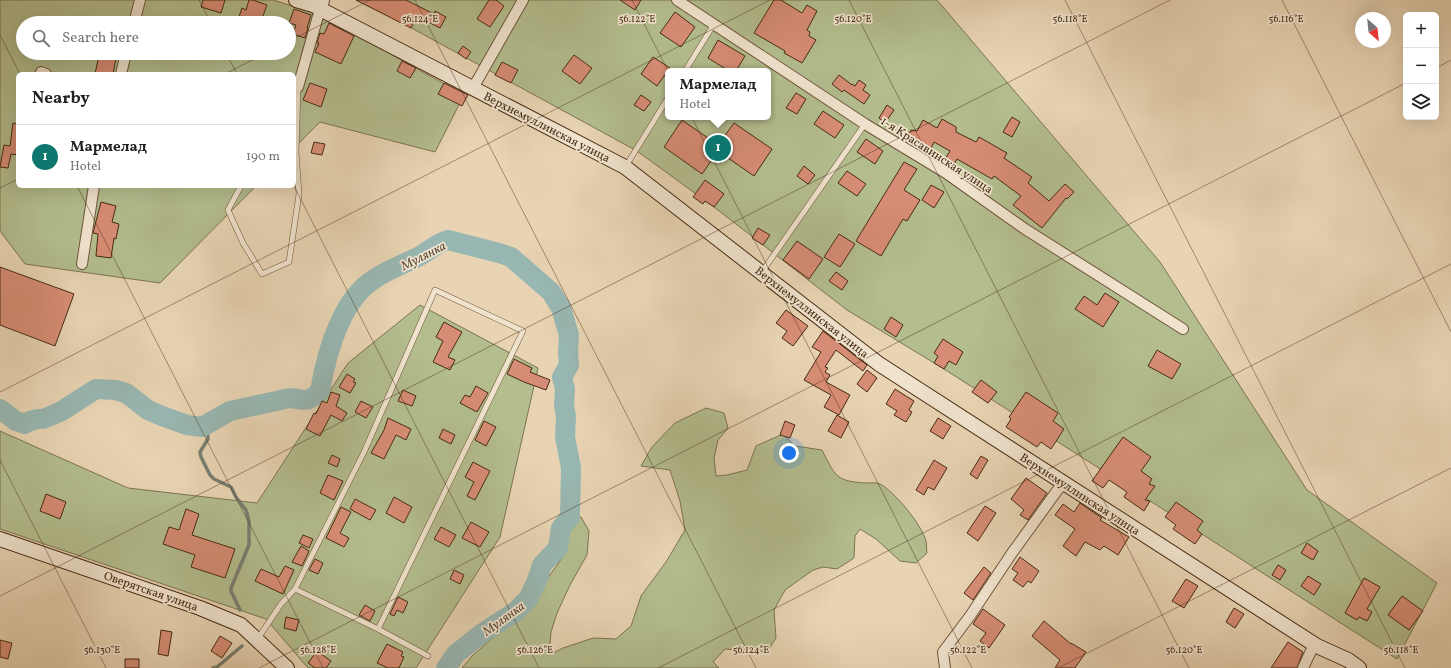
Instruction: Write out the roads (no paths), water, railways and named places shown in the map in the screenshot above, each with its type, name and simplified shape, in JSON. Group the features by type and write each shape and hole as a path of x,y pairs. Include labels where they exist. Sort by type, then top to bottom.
{"street":[{"path":"136,16 140,0"},
{"name":"Верхнемуллинская улица","path":"296,0 323,5 473,88 625,167 879,364 1317,646 1348,660 1359,668"},
{"path":"473,88 523,0"},
{"name":"1-я Красавинская улица","path":"677,0 865,124 946,173 1025,229 1183,329"},
{"path":"298,86 318,16 323,5"},
{"path":"121,72 124,60"},
{"path":"82,264 94,188"},
{"path":"945,668 942,652 970,616 1012,553 1059,488 1066,485"},
{"name":"Оверятская улица","path":"0,539 200,608 241,625 287,668"},
{"path":"1303,668 1311,651 1317,646"}],"lane":[{"path":"687,68 714,24"},
{"path":"296,131 298,86"},
{"path":"625,167 665,103"},
{"path":"762,273 865,124"},
{"path":"240,188 228,210 243,243 262,274 289,262 299,194 296,163"},
{"path":"257,640 281,604 295,589 364,452 435,290 523,331 378,629"},
{"path":"295,589 378,629 428,656"}],"waterway":[{"name":"Мулянка","path":"0,409 16,421 25,424 30,421 43,419 60,412 96,389 115,390 126,393 148,410 162,416 187,425 202,427 230,411 287,398 309,399 320,391 330,349 340,321 356,296 371,281 420,256 439,243 448,240 511,257 551,292 561,308 569,335 569,365 562,377 565,389 565,437 571,468 570,517 561,528 558,548 542,565 536,583 528,599 515,612 481,634 456,654 446,668"},
{"path":"207,425 208,439 200,452 201,457 210,475 214,479 231,487 236,497 246,510 249,521 249,545 231,588 240,610"},
{"path":"213,668 217,667 242,646"}],"place":[{"name":"Мармелад","path":"718,148"}]}
